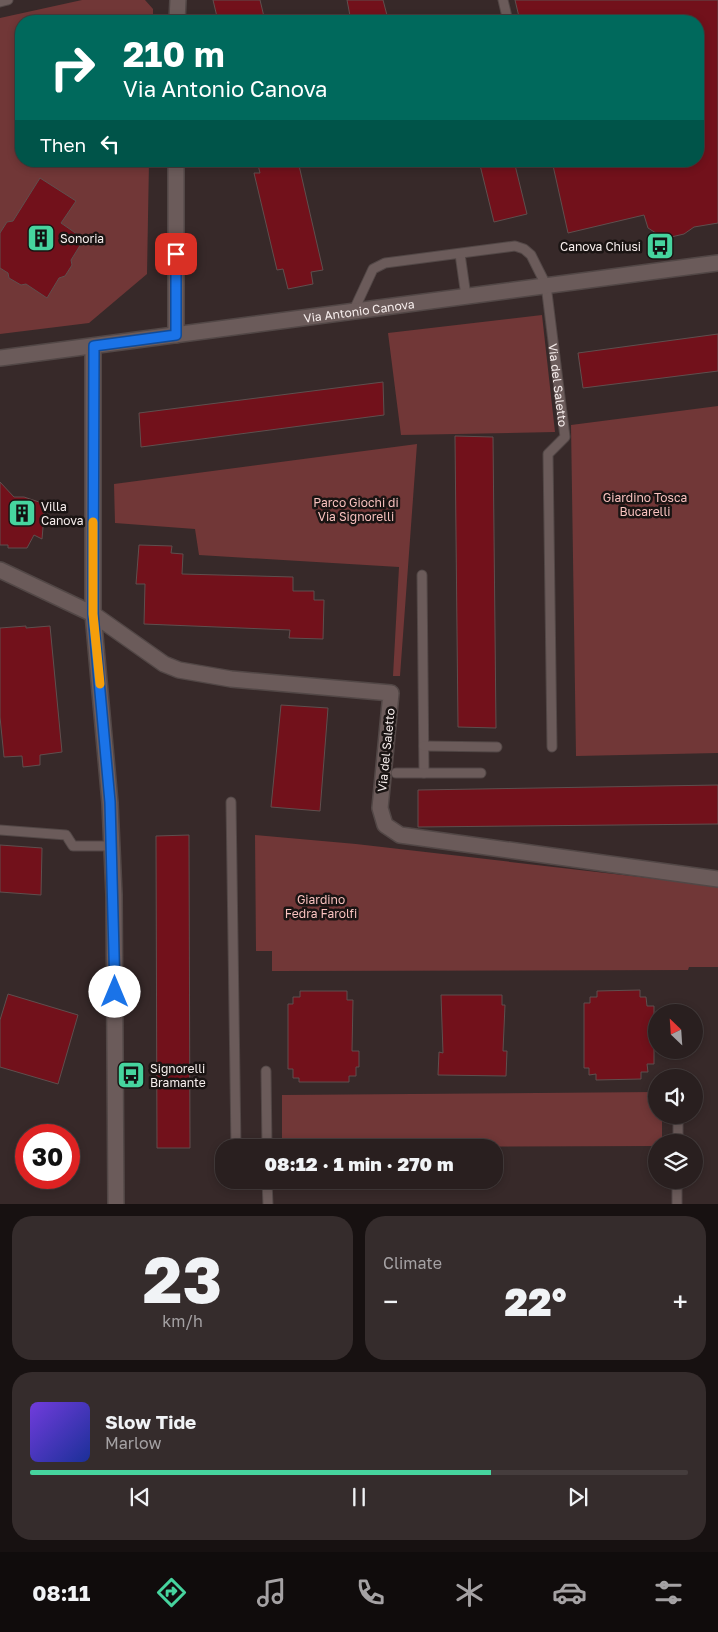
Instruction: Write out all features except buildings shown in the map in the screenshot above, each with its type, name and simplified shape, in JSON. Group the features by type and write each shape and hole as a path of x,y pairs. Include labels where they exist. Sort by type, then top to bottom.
{"street":[{"path":"177,15 178,0"},
{"path":"176,167 176,335"},
{"name":"Via Antonio Canova","path":"0,358 718,263"},
{"path":"94,346 93,614 108,766 112,846 116,1204"},
{"name":"Via del Saletto","path":"0,570 93,614 164,664 179,670 231,678 391,693 380,808 385,825 400,836 718,879"}],"lane":[{"path":"0,2 8,0"},
{"path":"503,0 507,15"},
{"path":"353,312 373,269 379,265 515,246 524,249 531,255 546,285"},
{"path":"460,254 466,296"},
{"name":"Via del Saletto","path":"546,285 565,437 548,454 552,747"},
{"path":"422,575 424,773"},
{"path":"424,746 497,747"},
{"path":"396,773 481,773"},
{"path":"231,802 236,1139"},
{"path":"0,830 66,835 73,846 81,848 112,846"},
{"path":"266,1072 267,1139"},
{"path":"267,1189 268,1204"},
{"path":"677,1189 677,1204"}],"green space":[{"path":"82,0 145,0 153,9 153,15 15,15 15,167 149,167 147,274 89,323 0,334 0,18"},
{"path":"542,315 555,432 401,435 388,333"},
{"name":"Giardino Tosca Bucarelli","path":"718,406 718,753 576,756 571,425"},
{"name":"Parco Giochi di Via Signorelli","path":"417,444 400,676 393,676 399,567 199,555 195,529 115,523 114,484"},
{"name":"Giardino Fedra Farolfi","path":"255,835 356,844 718,886 718,967 689,967 688,970 272,971 272,951 256,951"},
{"path":"648,1092 648,1124 662,1124 662,1134 648,1134 648,1146 503,1146 503,1139 282,1139 282,1095"}],"slow traffic":[{"path":"93,522 93,614 100,684"}],"place":[{"name":"Sonoria","path":"41,238"},
{"name":"Canova Chiusi","path":"660,246"},
{"name":"Villa Canova","path":"22,513"},
{"name":"Signorelli Bramante","path":"131,1075"}],"route":[{"path":"115,992 114,895 110,802 93,614 94,346 176,335 176,254"}]}
